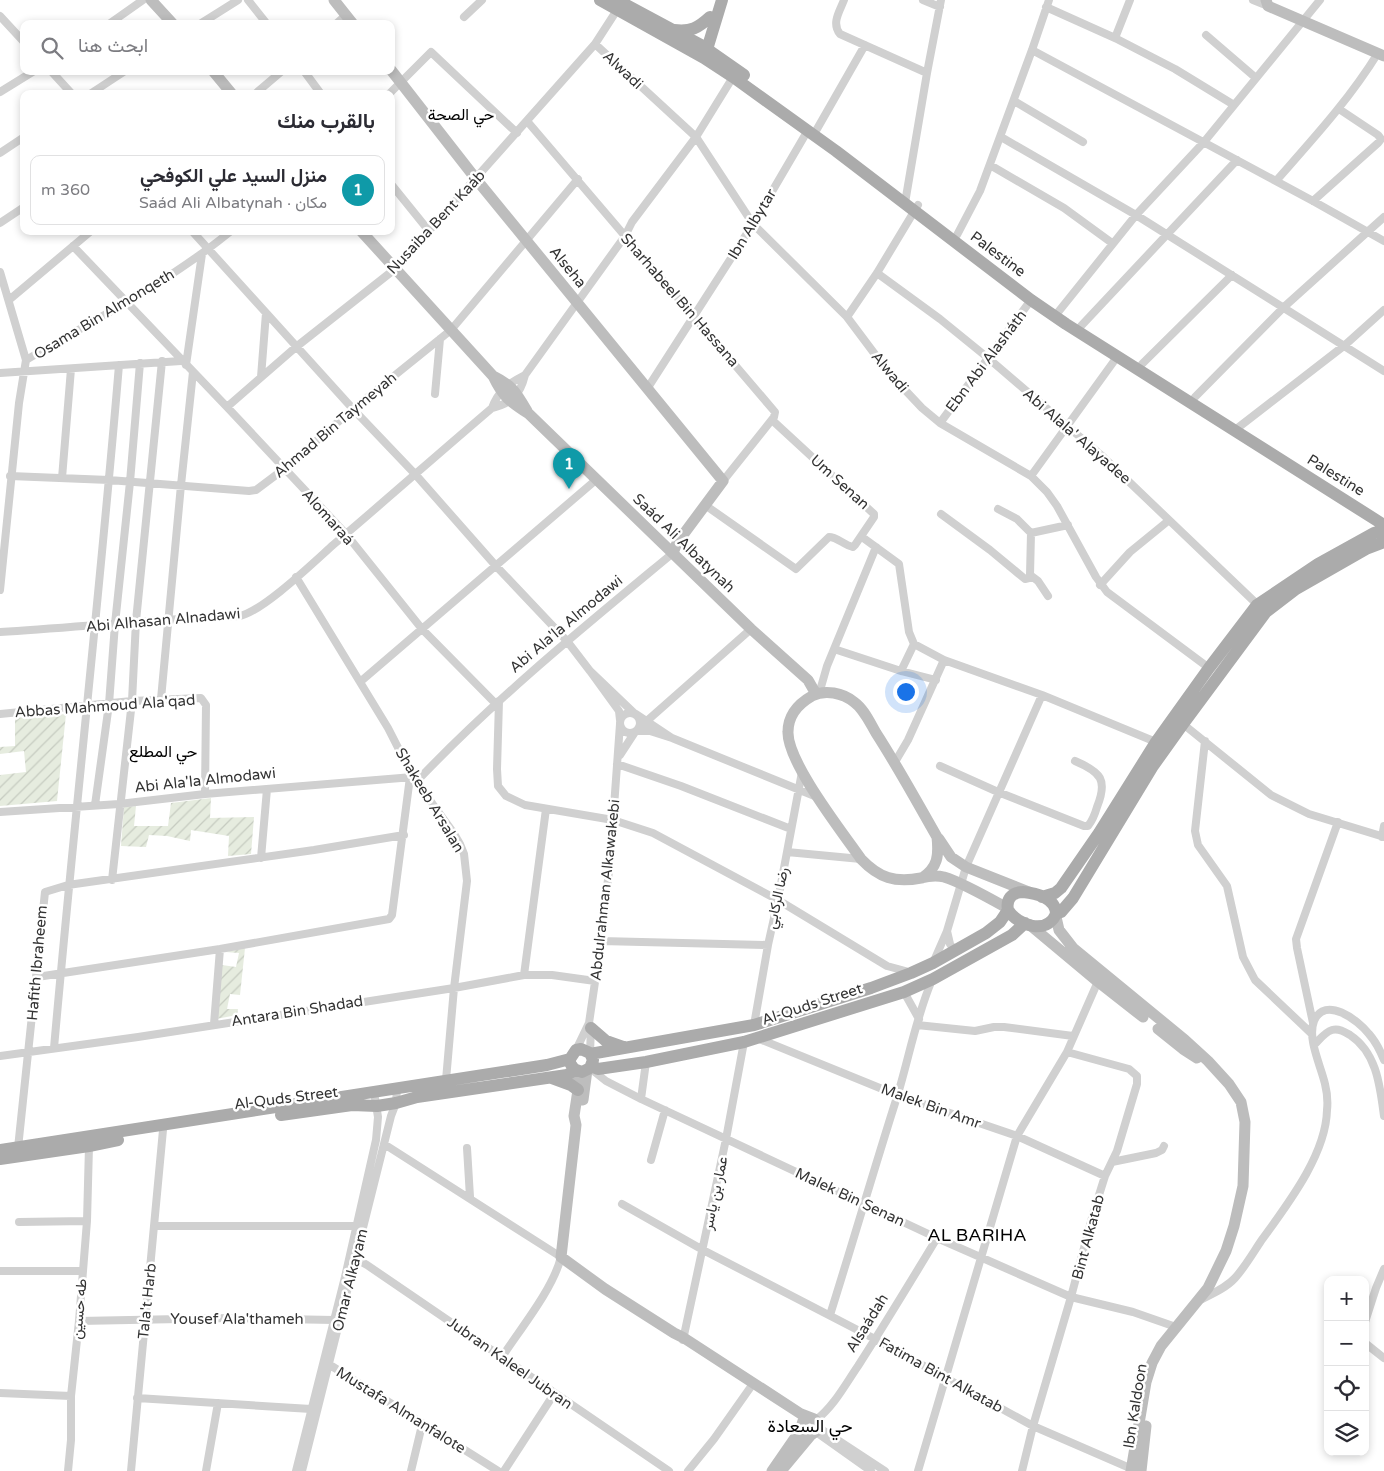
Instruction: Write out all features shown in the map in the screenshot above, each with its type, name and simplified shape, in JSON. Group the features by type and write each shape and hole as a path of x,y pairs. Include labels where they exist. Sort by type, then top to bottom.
{"main road":[{"path":"151,0 168,20"},
{"path":"334,0 350,20"},
{"name":"Palestine","path":"600,0 617,5 673,30 733,77 812,130"},
{"path":"702,52 716,0"},
{"path":"702,52 711,34 722,0"},
{"path":"1267,3 1302,21 1381,55"},
{"name":"Palestine","path":"617,5 702,52 724,60 812,130 1059,311 1142,364 1158,378 1378,516 1381,529"},
{"path":"673,30 693,30 701,26 710,17"},
{"path":"711,34 715,49 724,60"},
{"path":"216,75 229,90"},
{"name":"Alseha","path":"395,75 476,179 723,481"},
{"name":"Palestine","path":"911,203 1031,300 1117,357 1195,397 1238,428"},
{"name":"Saád Ali Albatynah","path":"365,235 529,414 751,629 808,680 817,694"},
{"name":"Abi Ala'la Almodawi","path":"673,553 677,543 723,481"},
{"path":"1042,897 1055,893 1061,888 1156,742 1209,668 1262,608 1318,564 1381,529"},
{"path":"1028,924 1042,927 1052,922 1056,915 1073,898 1153,766 1262,608 1366,549 1384,542"},
{"path":"835,693 846,696 855,702 895,762 951,857 966,867 1042,897 1055,905 1059,930 1063,938 1100,978 1028,924 1012,916 1008,909 946,877 930,875 922,878 892,880 881,876 871,869 861,859 802,772 789,743 790,720 803,701 817,694 835,693"},
{"path":"922,878 935,866 938,837"},
{"path":"1077,865 1087,874"},
{"path":"0,1150 446,1080 547,1065 583,1062 625,1048 754,1025 871,988 932,963 990,930 1005,917 1008,909 1008,900 1014,893 1029,892"},
{"name":"Al-Quds Street","path":"0,1158 89,1146 163,1130 352,1105 377,1106 417,1097 567,1075 583,1062 598,1069 646,1062 744,1042 904,992 933,979 1016,933 1028,924"},
{"name":"Ibn Kaldoon","path":"1100,978 1185,1040 1208,1061 1229,1084 1241,1102 1245,1122 1243,1186 1226,1251 1208,1288 1161,1346 1135,1470"},
{"path":"590,1026 606,1041 625,1048"},
{"path":"583,1062 574,1116 576,1125 561,1256 605,1289 801,1414 810,1427"},
{"path":"576,1125 581,1117 583,1062"},
{"path":"550,1077 571,1085 578,1090"},
{"path":"680,1338 796,1420 810,1427"},
{"name":"Alsaádah","path":"772,1471 810,1427"},
{"name":"Alsaádah","path":"781,1471 810,1427"}],"street":[{"path":"115,20 143,0"},
{"path":"206,20 238,0"},
{"path":"248,0 264,20"},
{"path":"464,17 482,0"},
{"path":"844,0 836,20 836,29 843,35 927,73"},
{"path":"847,316 877,273 911,203 927,73 941,4 923,0"},
{"path":"1115,38 1130,0"},
{"path":"1253,0 1267,3"},
{"path":"1059,311 1136,215 1204,142 1320,0"},
{"path":"957,235 980,191 1048,4 1175,69 1234,105"},
{"name":"Nusaiba Bent Kaáb","path":"227,407 296,347 395,269 595,44 617,5"},
{"path":"0,16 20,38"},
{"path":"1206,35 1256,78"},
{"name":"Alwadi","path":"595,44 696,137 753,224 847,316 889,373 922,408 940,422 1031,476 1046,492 1068,524 1100,585 1115,599 1209,668"},
{"name":"Ibn Albytar","path":"647,389 865,45"},
{"path":"1032,50 1384,241"},
{"path":"393,90 431,52 517,133"},
{"path":"1276,181 1339,109 1381,55"},
{"path":"0,92 28,75"},
{"path":"55,75 68,90"},
{"path":"96,90 119,75"},
{"path":"260,90 277,75"},
{"path":"307,75 318,90"},
{"path":"505,388 525,375 625,236 632,222 696,137 733,77"},
{"path":"1014,101 1083,142"},
{"path":"1313,201 1381,139 1378,134 1339,109"},
{"name":"Sharhabeel Bin Hassana","path":"527,121 774,410 776,415 772,420"},
{"path":"1001,137 1136,215 1384,371"},
{"path":"0,153 20,140"},
{"path":"1081,326 1237,160"},
{"path":"990,165 1064,208 1112,244"},
{"name":"Ahmad Bin Taymeyah","path":"10,476 109,480 256,490 284,469 353,409 451,330 578,179"},
{"path":"395,189 429,232"},
{"path":"0,223 20,210"},
{"path":"1195,397 1284,307 1384,217"},
{"path":"9,300 85,235"},
{"path":"196,235 296,347 415,474 496,566 567,641 619,711 620,722 625,732 637,730 650,731 672,738 819,798"},
{"name":"Osama Bin Almonqeth","path":"0,272 26,360 127,301 202,254 226,235"},
{"name":"Alomaraá","path":"73,246 346,534 422,629 498,702"},
{"path":"0,373 162,361 184,363 202,254"},
{"name":"Abi Alala' Alayadee","path":"877,273 940,319 1068,427 1131,482 1168,520 1262,608"},
{"path":"1142,364 1232,275"},
{"name":"Ebn Abi Alasháth","path":"940,422 1031,300"},
{"path":"1238,428 1345,345 1384,310"},
{"path":"261,377 266,313"},
{"path":"435,394 440,339"},
{"path":"1031,476 1117,357"},
{"path":"0,590 4,515 26,360"},
{"path":"112,880 132,701 136,621 162,361"},
{"path":"95,805 109,704 140,363"},
{"path":"54,1048 68,885 88,706 119,365"},
{"path":"62,478 71,369"},
{"path":"161,699 193,372"},
{"path":"513,397 522,388 525,375"},
{"name":"Abi Alhasan Alnadawi","path":"492,408 496,397 505,388"},
{"name":"Abi Alhasan Alnadawi","path":"0,632 94,626 136,621 244,615 258,607 296,577 492,408 503,405 513,397"},
{"path":"723,481 772,420"},
{"name":"Um Senan","path":"772,420 872,511 874,517 862,537"},
{"path":"360,682 597,479"},
{"path":"705,505 796,569 829,537 853,547 862,537 899,564 909,632 914,644 944,660 1042,695 1156,742"},
{"path":"941,514 990,550 1025,579 1029,578 1031,533 1017,519 998,509"},
{"path":"1100,585 1130,552 1168,520"},
{"path":"1031,533 1068,524"},
{"path":"817,694 876,547"},
{"name":"Abi Ala'la Almodawi","path":"0,812 120,804 340,782 414,778 567,641 673,553"},
{"path":"1030,575 1038,581 1048,596"},
{"name":"Shakeeb Arsalan","path":"296,577 388,728 414,778 460,844 466,864 466,882 446,1080"},
{"path":"751,629 646,720 637,730 618,760 791,829"},
{"path":"900,671 914,644"},
{"path":"834,649 900,671 936,680"},
{"path":"895,762 908,740 944,660"},
{"path":"590,671 636,714 672,738"},
{"path":"932,963 947,931 966,867 1042,695"},
{"name":"Abbas Mahmoud Ala'qad","path":"0,714 132,701 198,697 206,703 205,794"},
{"path":"498,702 498,786 506,796 525,805 614,820 653,833 778,900 887,966 911,973"},
{"path":"620,722 626,713 636,714"},
{"path":"636,714 640,720 637,730"},
{"name":"Abdulrahman Alkawakebi","path":"590,1026 614,820 620,722"},
{"path":"1182,724 1271,795 1309,814 1383,837 1384,826"},
{"path":"1204,741 1195,831 1198,845 1227,886 1243,957 1254,980 1312,1034"},
{"path":"940,766 998,792 1088,826 1099,802 1103,784 1101,779 1089,767 1076,761"},
{"name":"رضا الركابي","path":"754,1025 802,772"},
{"path":"36,977 220,949 390,919 414,778"},
{"path":"261,858 267,789"},
{"path":"524,975 546,809"},
{"path":"1195,1302 1213,1294 1234,1278 1292,1198 1305,1176 1324,1129 1328,1111 1326,1085 1314,1045 1313,1023 1296,948 1296,939 1338,822"},
{"name":"Hafith Ibraheem","path":"18,1148 45,892 68,885 261,858 404,835"},
{"path":"787,852 861,859"},
{"path":"947,931 950,944 955,950"},
{"path":"601,941 768,945"},
{"path":"214,1024 220,949"},
{"name":"Antara Bin Shadad","path":"0,1056 138,1037 454,988 524,975 552,975 594,982"},
{"path":"918,1471 947,1379 1017,1136 1067,1052 1100,978"},
{"path":"830,1315 926,995 933,979"},
{"path":"904,992 918,1022"},
{"path":"1313,1023 1317,1016 1326,1010 1335,1011 1350,1017 1369,1033 1379,1047 1384,1060"},
{"path":"918,1022 975,1031 1004,1027 1074,1036"},
{"path":"583,1062 590,1026"},
{"path":"583,1062 590,1026"},
{"path":"1314,1045 1325,1034 1334,1030 1341,1030 1359,1042 1368,1052 1377,1074 1384,1116"},
{"name":"Malek Bin Amr","path":"757,1038 897,1095 1017,1136 1104,1176"},
{"name":"عمار بن ياسر","path":"680,1338 703,1250 744,1042"},
{"name":"Bint Alkatab","path":"1022,1471 1104,1176 1117,1151 1137,1084 1137,1076 1125,1068 1067,1052"},
{"name":"Malek Bin Senan","path":"583,1062 606,1081 641,1099 937,1238 1071,1297 1133,1312 1176,1327"},
{"path":"641,1099 646,1062"},
{"name":"Omar Alkayam","path":"296,1471 334,1320 396,1103 397,1088"},
{"name":"Omar Alkayam","path":"302,1471 330,1365 353,1257 356,1226 377,1134 378,1117 374,1092"},
{"path":"651,1160 665,1110"},
{"name":"Tala't Harb","path":"131,1471 163,1130"},
{"path":"384,1144 561,1256 551,1283 502,1357"},
{"name":"طه حسين","path":"68,1471 71,1440 71,1396 87,1221 89,1146"},
{"path":"1112,1162 1156,1153 1162,1150 1164,1146"},
{"path":"467,1148 470,1197"},
{"name":"Fatima Bint Alkatab","path":"622,1204 703,1250 830,1315 1033,1426 1135,1470"},
{"path":"19,1222 87,1221"},
{"path":"155,1226 356,1226"},
{"name":"Alsaádah","path":"810,1427 826,1413 833,1403 937,1238"},
{"name":"Jubran Kaleel Jubran","path":"353,1257 669,1471"},
{"path":"1365,1321 1384,1269"},
{"path":"0,1271 83,1270"},
{"path":"1376,1288 1384,1294"},
{"name":"Yousef Ala'thameh","path":"79,1321 230,1318 334,1320"},
{"path":"1369,1347 1384,1358"},
{"name":"Mustafa Almanfalote","path":"330,1365 422,1425 498,1471"},
{"path":"688,1471 714,1439 750,1388"},
{"path":"0,1393 71,1396"},
{"path":"504,1471 554,1394"},
{"path":"137,1398 311,1409"},
{"path":"206,1471 218,1403"},
{"path":"411,1471 422,1425"},
{"path":"810,1427 871,1471"},
{"path":"810,1427 885,1471"}],"shaded area":[{"path":"66,714 57,801 0,806 0,775 26,772 24,751 0,754 0,747 15,746 15,718"},
{"path":"211,798 210,818 254,817 251,854 228,856 229,836 191,830 190,841 167,836 149,835 146,847 121,846 124,807 136,806 134,826 168,826 171,803"},
{"path":"245,948 240,995 230,994 227,1009 238,1009 237,1015 216,1019 222,965 236,967 239,953 225,952"}],"place":[{"name":"منزل السيد علي الكوفحي","path":"569,489"}],"district":[{"name":"حي الصحة","path":"461,114"},
{"name":"حي المطلع","path":"163,751"},
{"name":"AL BARIHA","path":"977,1235"},
{"name":"حي السعادة","path":"810,1426"}]}
